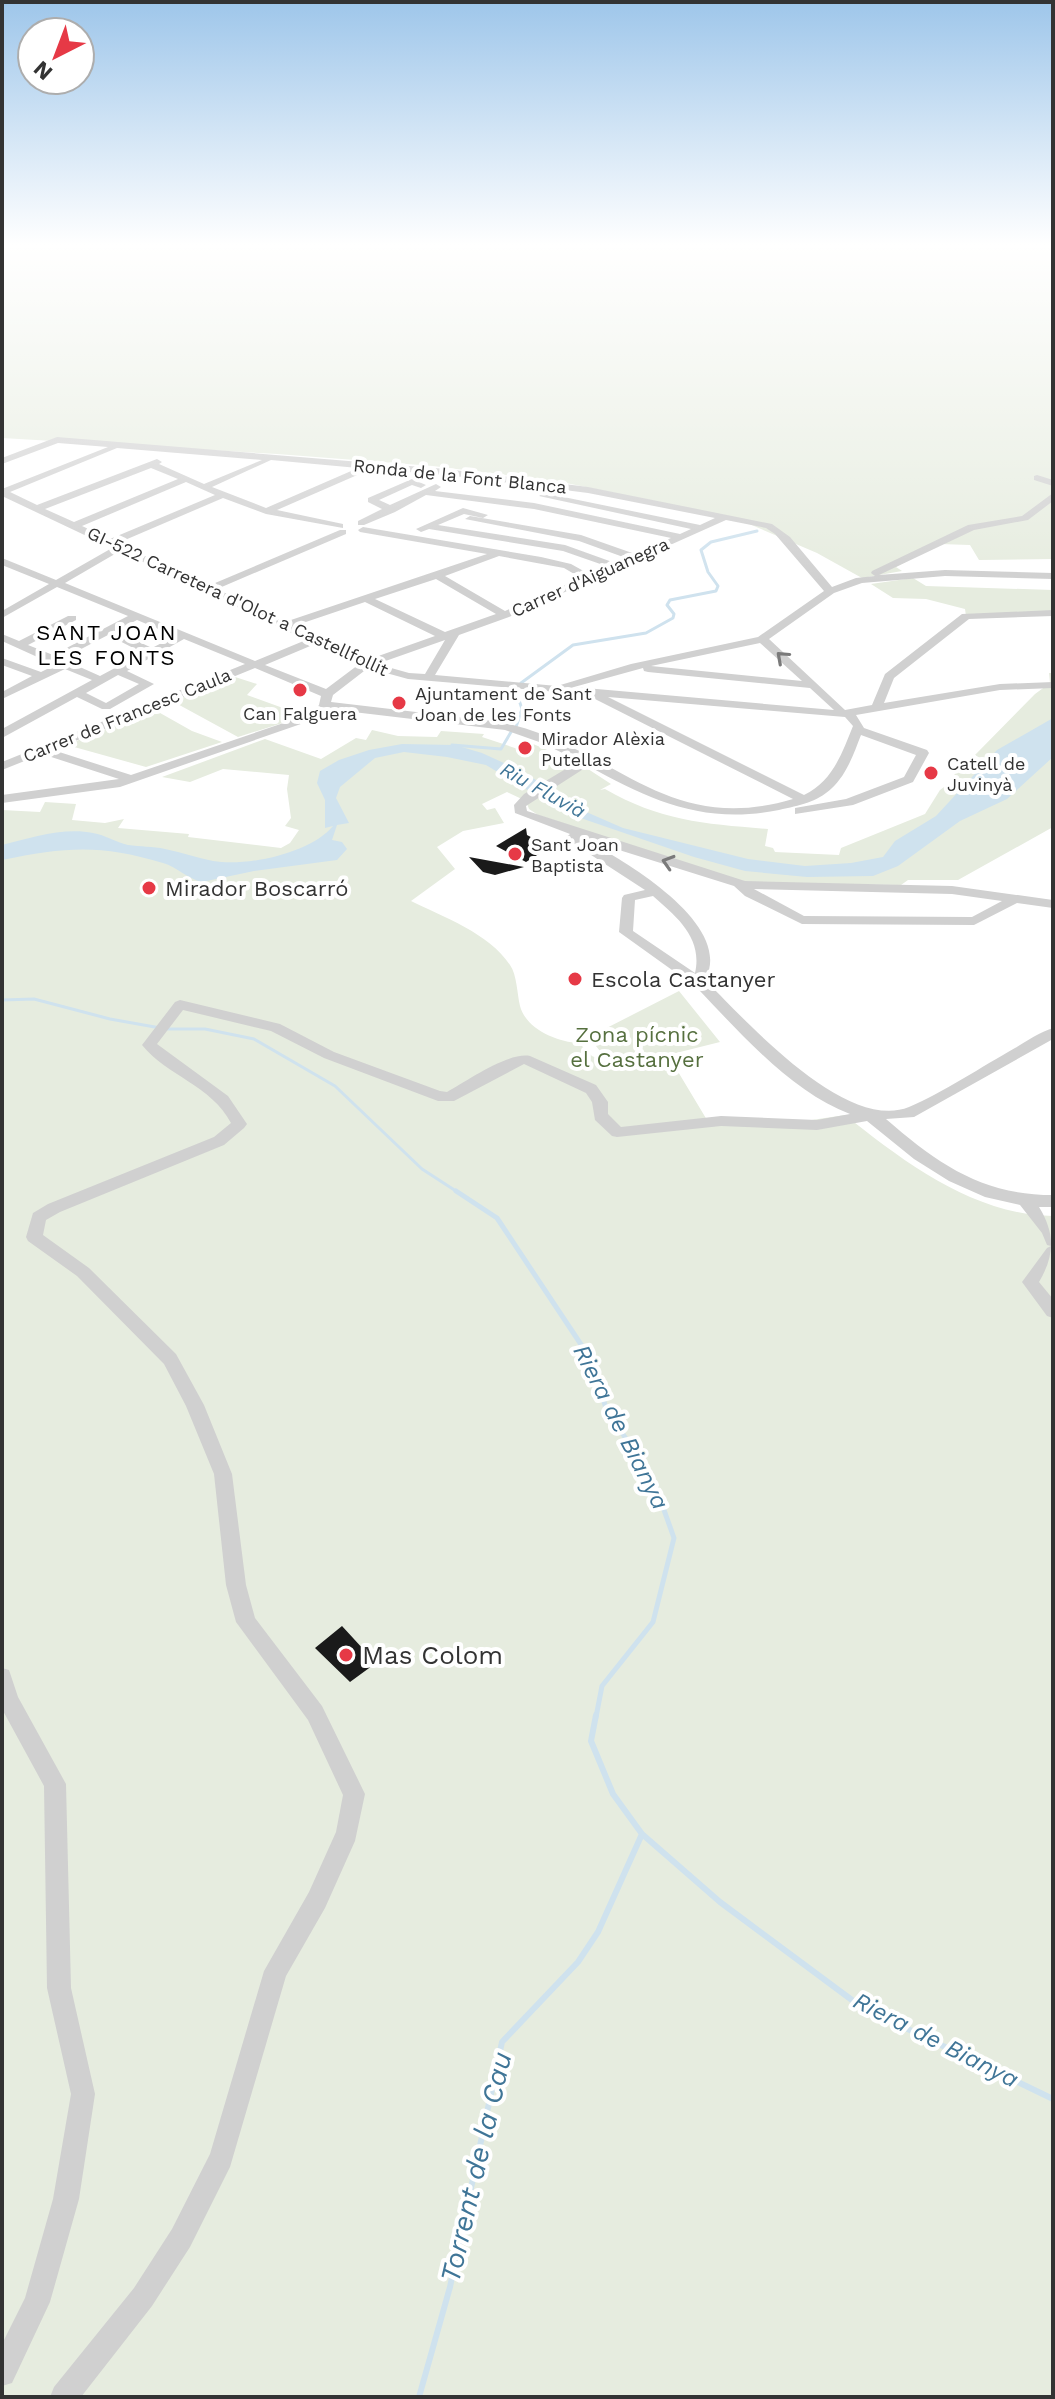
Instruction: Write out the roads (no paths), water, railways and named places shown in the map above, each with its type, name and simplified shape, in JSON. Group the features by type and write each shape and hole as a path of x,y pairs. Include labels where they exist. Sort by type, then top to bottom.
{"street":[{"name":"Ronda de la Font Blanca","path":"2,461 57,440 446,472 555,486 769,526 783,533 815,577 830,591"},
{"path":"2,492 118,446"},
{"path":"38,508 181,452"},
{"path":"204,487 272,459"},
{"path":"150,464 266,511 341,529 362,527 404,539 524,557 567,566 589,578"},
{"path":"266,511 368,466"},
{"path":"362,527 430,488 446,472"},
{"path":"1037,478 1053,483"},
{"path":"74,526 186,479"},
{"path":"392,510 371,500 412,482 506,507 534,506 680,537"},
{"path":"534,506 555,486"},
{"name":"GI-522 Carretera d'Olot a Castellfollit","path":"2,492 383,671 428,678 845,714 1000,687 1053,685"},
{"path":"2,615 116,544 222,495"},
{"path":"544,496 702,528"},
{"path":"554,689 631,667 762,639 830,591 971,527 1025,518 1053,496"},
{"path":"611,522 633,499"},
{"path":"426,528 487,515 506,507"},
{"path":"404,539 463,511 487,515"},
{"name":"Carrer d'Aiguanegra","path":"2,799 116,784 317,715 326,699 366,664 505,615 726,517"},
{"path":"470,519 581,538 634,557"},
{"path":"426,528 565,548 615,566"},
{"path":"209,589 341,529"},
{"path":"524,557 549,533"},
{"path":"285,625 497,553"},
{"path":"4,564 184,635 326,699 510,728 633,788 666,802 706,812 766,808 807,801 820,793 841,769 859,726 762,639"},
{"path":"860,580 945,573 1053,576"},
{"path":"436,575 505,615"},
{"path":"367,599 450,636 428,678"},
{"path":"876,710 889,676 966,616 1053,613"},
{"path":"2,696 41,676 58,662 135,617"},
{"path":"19,645 72,618"},
{"path":"108,631 151,652"},
{"path":"2,734 184,635"},
{"path":"2,637 100,680"},
{"name":"Carrer de Francesc Caula","path":"2,766 316,640"},
{"path":"2,661 41,676"},
{"path":"631,667 813,685"},
{"path":"77,693 106,707 148,684 118,671"},
{"path":"593,693 807,801"},
{"path":"766,808 790,812 849,802 909,779 923,753 857,729"},
{"path":"42,750 132,779"},
{"path":"585,762 528,797 520,805 521,813 580,841 655,892 696,931 706,961 699,980"},
{"path":"534,819 742,885 952,890 1053,904"},
{"path":"742,885 750,893 802,920 974,921 1017,898"},
{"path":"655,892 629,898 626,932 699,980 761,1044 835,1099 870,1115 937,1170 984,1193 1027,1203 1053,1201"},
{"path":"64,2397 143,2297 181,2238 221,2158 276,1971 317,1900 347,1833 354,1794 315,1713 246,1622 236,1585 223,1474 195,1405 170,1359 83,1272 34,1237 39,1217 54,1208 219,1141 239,1124 235,1113 215,1095 185,1070 160,1056 149,1045 152,1039 180,1005 218,1012 275,1027 329,1055 438,1096 449,1097 513,1062 525,1059 542,1064 591,1089 600,1102 600,1116 617,1132 721,1121 817,1125 870,1115 909,1113 1053,1033"},
{"path":"1027,1203 1053,1241"},
{"path":"1053,1252 1030,1282 1053,1311"},
{"path":"2,1677 8,1700 55,1784 59,1988 83,2094 66,2199 37,2302 2,2373"}],"water":[{"name":"Riu Fluvià","path":"1053,718 1053,757 1007,799 960,821 898,866 873,876 807,877 745,871 694,857 566,813 486,765 404,752 375,758 340,787 336,798 349,823 337,825 332,840 342,842 347,849 337,860 254,871 202,882 163,863 101,850 64,850 2,860 2,845 70,831 93,833 128,845 160,848 213,861 243,862 278,856 310,844 333,826 325,828 325,800 317,783 320,771 339,760 369,750 402,744 455,745 482,753 553,790 568,804 623,828 748,859 805,866 851,863 883,857 895,841 936,816 997,750"}],"waterway":[{"path":"521,683 573,645 646,633 673,618 674,614 667,605 670,600 716,591 718,586 708,572 701,550 711,542 757,531"},
{"path":"516,691 522,709 516,727"},
{"path":"452,745 501,749 511,732"},
{"name":"Riera de Bianya","path":"2,1000 34,999 110,1019 166,1029 205,1029 254,1039 335,1086 422,1169 459,1193"},
{"name":"Riera de Bianya","path":"456,1191 497,1218 590,1358 606,1408 654,1482 674,1538 653,1622 602,1686 596,1717"},
{"name":"Riera de Bianya","path":"596,1715 591,1741 613,1794 642,1834"},
{"name":"Torrent de la Cau","path":"419,2397 450,2287 502,2042 578,1962 598,1932 642,1834"},
{"name":"Riera de Bianya","path":"642,1834 720,1902 860,2006 1053,2099"}],"place":[{"name":"Can Falguera","path":"300,690"},
{"name":"Ajuntament de Sant Joan de les Fonts","path":"399,703"},
{"name":"Mirador Alèxia Putellas","path":"525,748"},
{"name":"Catell de Juvinyà","path":"931,773"},
{"name":"Sant Joan Baptista","path":"515,854"},
{"name":"Mirador Boscarró","path":"149,888"},
{"name":"Escola Castanyer","path":"575,979"},
{"name":"Mas Colom","path":"346,1655"}],"district":[{"name":"SANT JOAN LES FONTS","path":"107,644"}],"park label":[{"name":"Zona pícnic el Castanyer","path":"637,1046"}]}
